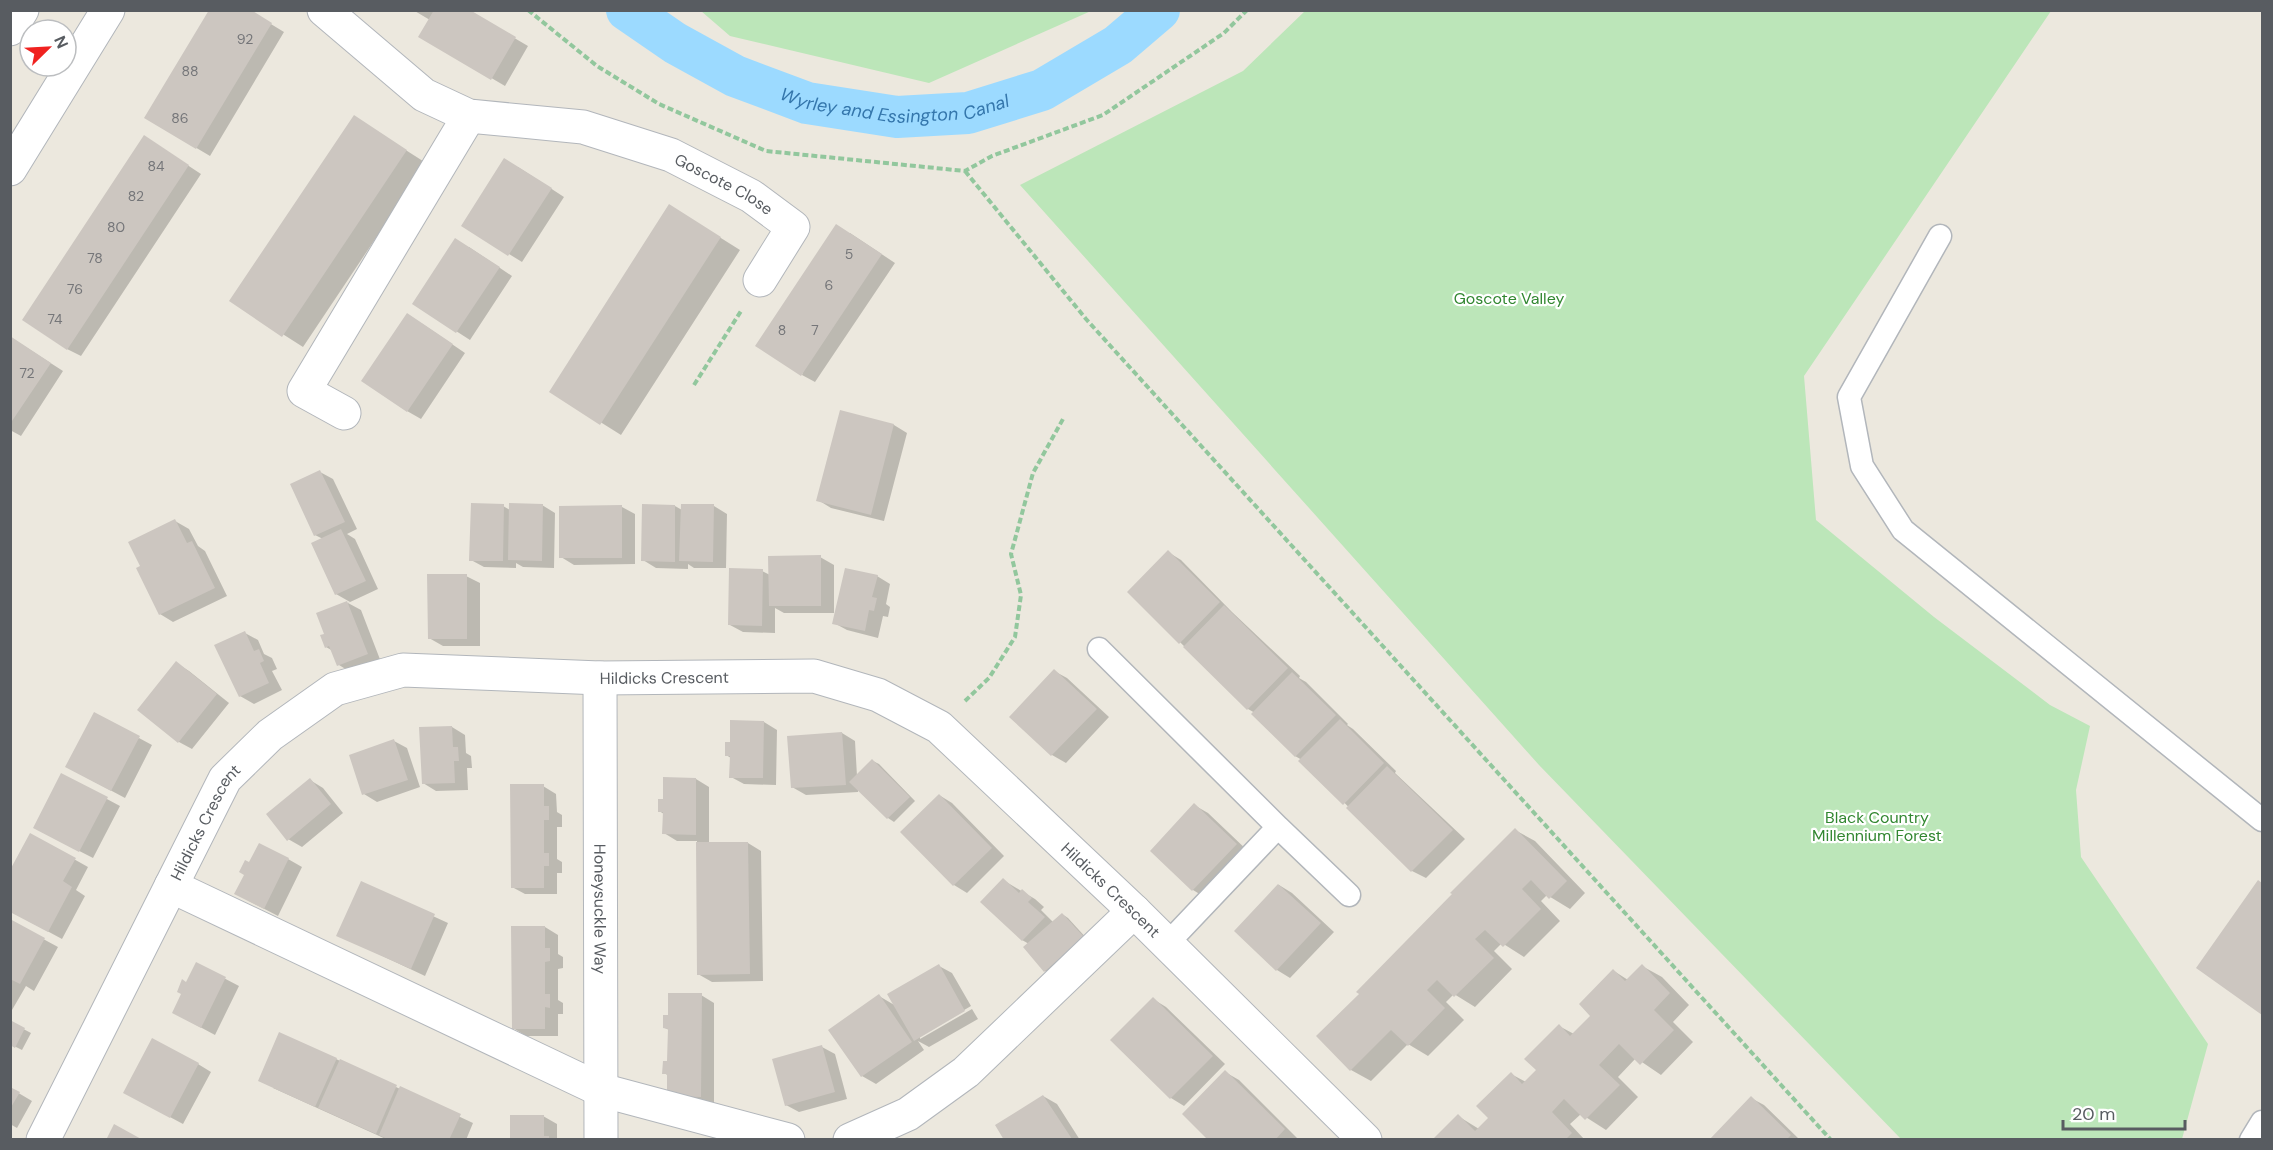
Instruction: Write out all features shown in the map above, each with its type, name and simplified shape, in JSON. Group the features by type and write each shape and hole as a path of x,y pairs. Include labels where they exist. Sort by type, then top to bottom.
{"street":[{"path":"10,29 22,10"},
{"path":"10,169 108,10"},
{"name":"Goscote Close","path":"324,10 424,95 469,116 583,128 670,155 751,196 793,226 760,280"},
{"path":"344,413 304,391 469,116"},
{"name":"Hildicks Crescent","path":"43,1140 225,779 270,735 335,689 403,670 600,678 814,676 878,695 939,727 1134,911 1365,1140"},
{"name":"Honeysuckle Way","path":"600,678 601,1140"},
{"path":"171,886 601,1090 788,1140"},
{"path":"850,1140 908,1114 966,1072 1134,911"}],"lane":[{"path":"1940,236 1849,397 1862,466 1902,530 2262,819"},
{"path":"1099,649 1349,896"},
{"path":"1167,944 1278,827"},
{"path":"2251,1140 2262,1122"}],"path":[{"path":"528,10 597,66 659,104 766,151 965,171 992,156 1102,116 1224,33 1247,10"},
{"path":"965,171 1086,319 1831,1140"},
{"path":"694,385 760,280"},
{"path":"939,727 989,678 1014,637 1021,595 1011,554 1033,473 1063,418"}],"green space":[{"path":"701,11 1091,11 929,83 730,36"},
{"name":"Black Country Millennium Forest","path":"1305,11 2051,11 1804,376 1816,520 1934,617 2050,705 2090,726 2076,790 2081,857 2208,1044 2182,1139 1901,1139 1539,765 1020,185 1243,71"}],"building":[{"path":"209,10 251,10 272,23 196,149 144,118"},
{"path":"434,10 470,10 516,37 491,80 418,37"},
{"path":"354,115 407,150 282,337 229,301"},
{"path":"144,135 189,165 67,350 22,320"},
{"path":"504,158 552,188 508,256 461,226"},
{"path":"669,204 721,237 600,425 549,392"},
{"path":"836,224 882,254 801,376 755,346"},
{"path":"455,238 500,267 456,333 412,304"},
{"path":"407,313 453,344 407,412 361,381"},
{"path":"10,336 51,363 10,424"},
{"path":"840,410 894,424 871,515 816,501"},
{"path":"320,470 345,522 314,536 290,484"},
{"path":"471,503 504,504 503,561 469,561"},
{"path":"509,503 543,504 542,561 508,560"},
{"path":"642,504 675,505 675,562 641,561"},
{"path":"681,504 714,504 713,562 679,561"},
{"path":"622,505 622,558 559,558 559,506"},
{"path":"175,519 187,543 192,541 215,588 159,615 136,568 140,566 128,542"},
{"path":"341,529 366,581 335,595 311,543"},
{"path":"1168,550 1220,602 1179,644 1127,592"},
{"path":"821,555 821,606 769,606 768,556"},
{"path":"729,568 763,569 762,626 728,625"},
{"path":"845,568 878,575 872,597 877,598 874,611 869,610 865,631 832,624"},
{"path":"427,574 467,574 467,639 428,639"},
{"path":"347,601 368,654 337,666 329,646 325,648 320,635 324,634 316,613"},
{"path":"1224,605 1288,668 1247,710 1183,647"},
{"path":"245,631 254,651 259,649 264,661 260,663 269,683 239,697 214,645"},
{"path":"176,661 217,694 178,743 137,710"},
{"path":"1054,669 1097,709 1051,756 1009,717"},
{"path":"1292,672 1336,715 1295,757 1251,714"},
{"path":"94,712 140,736 111,791 65,767"},
{"path":"1340,719 1384,763 1343,805 1298,761"},
{"path":"730,720 764,721 763,778 729,778 730,756 725,756 725,742 730,742"},
{"path":"452,726 453,747 458,747 459,761 454,761 455,783 422,784 419,727"},
{"path":"842,732 846,785 791,788 787,736"},
{"path":"394,739 408,780 362,795 349,755"},
{"path":"872,759 910,797 887,819 849,782"},
{"path":"1387,766 1453,830 1411,872 1346,808"},
{"path":"61,773 108,797 79,852 33,828"},
{"path":"663,777 696,778 696,835 662,834 663,812 658,812 658,799 663,799"},
{"path":"310,778 331,804 287,841 266,814"},
{"path":"510,784 544,784 544,806 549,806 549,820 544,820 544,853 549,853 549,866 544,866 544,888 511,888"},
{"path":"939,794 992,848 953,886 900,832"},
{"path":"1194,803 1237,844 1192,891 1150,851"},
{"path":"1515,828 1567,881 1549,899 1531,880 1522,889 1541,909 1503,947 1485,930 1475,939 1494,958 1454,997 1437,980 1427,990 1445,1008 1408,1046 1391,1030 1350,1071 1316,1036 1359,994 1356,992"},
{"path":"30,833 76,858 63,881 72,887 48,932 10,912 10,870"},
{"path":"696,842 748,842 750,974 697,975"},
{"path":"259,843 289,858 264,909 234,894 244,875 239,872 245,860 249,862"},
{"path":"1003,878 1019,893 1022,889 1032,898 1028,902 1045,917 1022,941 980,902"},
{"path":"2258,880 2262,883 2262,1015 2196,968"},
{"path":"361,881 435,914 411,969 336,936"},
{"path":"1278,884 1321,923 1276,971 1234,931"},
{"path":"1062,913 1084,937 1044,972 1023,947"},
{"path":"10,919 45,938 20,984 12,980 10,982"},
{"path":"511,926 545,926 545,948 550,948 550,961 545,962 545,994 550,994 550,1008 545,1007 545,1029 512,1029"},
{"path":"196,962 226,977 201,1028 172,1013 181,994 177,992 182,979 186,982"},
{"path":"939,964 965,1011 914,1041 887,994"},
{"path":"1642,964 1670,993 1654,1010 1674,1030 1640,1065 1619,1044 1599,1065 1620,1085 1585,1120 1564,1099 1552,1112 1572,1133 1565,1140 1432,1140 1458,1114 1475,1131 1488,1118 1476,1106 1511,1072 1522,1084 1536,1070 1524,1059 1559,1024 1570,1036 1590,1016 1579,1004 1613,969 1625,981"},
{"path":"668,993 702,993 701,1097 667,1096 667,1074 662,1074 663,1061 667,1061 668,1029 663,1028 663,1015 668,1015"},
{"path":"879,994 912,1042 861,1077 828,1030"},
{"path":"1153,997 1213,1056 1170,1099 1110,1040"},
{"path":"10,1020 25,1028 15,1048 10,1045"},
{"path":"279,1032 337,1058 315,1107 258,1081"},
{"path":"152,1038 199,1063 170,1118 123,1093"},
{"path":"822,1045 835,1092 785,1106 772,1059"},
{"path":"340,1059 397,1085 376,1134 318,1108"},
{"path":"1225,1070 1285,1129 1275,1140 1208,1140 1182,1114"},
{"path":"400,1086 461,1114 449,1140 389,1140 379,1135"},
{"path":"10,1087 20,1092 10,1109"},
{"path":"1043,1095 1072,1139 1004,1140 995,1125"},
{"path":"1751,1096 1791,1135 1786,1140 1709,1140"},
{"path":"510,1115 544,1115 544,1136 549,1136 549,1140 510,1140"},
{"path":"114,1124 143,1140 106,1140"}],"waterway":[{"name":"Wyrley and Essington Canal","path":"627,10 675,43 735,76 807,103 897,117 968,113 1042,90 1118,45 1159,10"}],"park label":[{"name":"Goscote Valley","path":"1509,298"}]}
